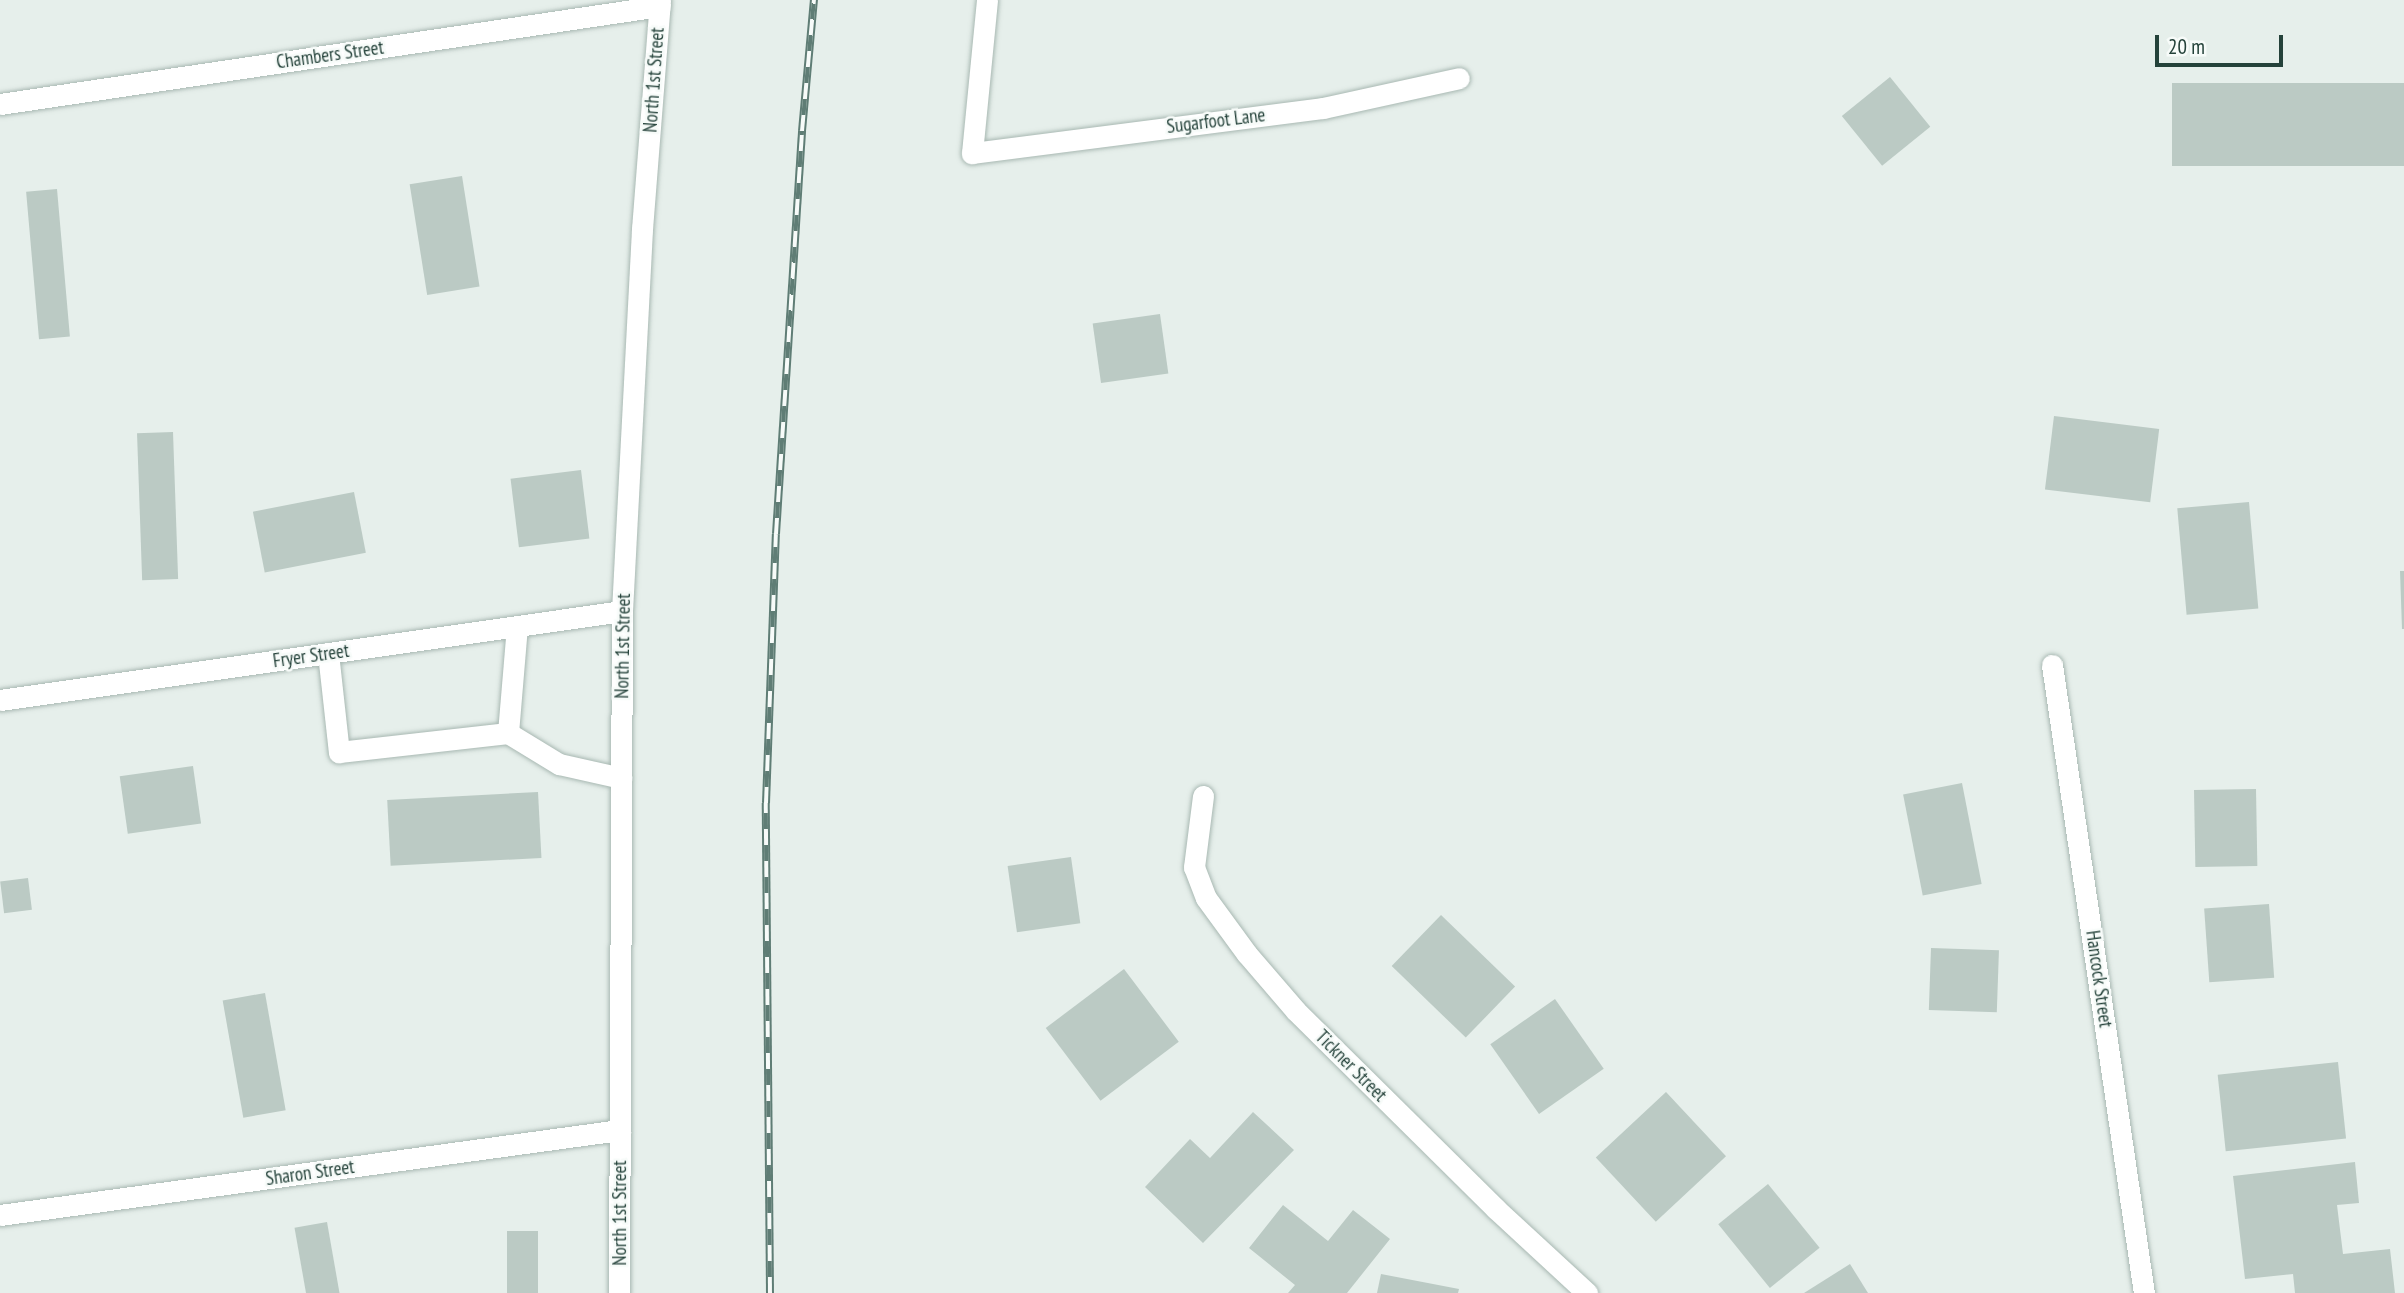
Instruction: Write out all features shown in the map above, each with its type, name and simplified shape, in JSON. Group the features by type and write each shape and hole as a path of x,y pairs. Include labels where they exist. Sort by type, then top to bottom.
{"street":[{"name":"Sugarfoot Lane","path":"987,0 972,153 1323,108 1459,78"},
{"name":"Chambers Street","path":"0,104 660,3"},
{"name":"North 1st Street","path":"619,1293 622,611 642,229 660,3"},
{"name":"Fryer Street","path":"0,700 622,611"},
{"path":"509,733 517,626"},
{"path":"328,653 340,752 509,733 559,764 621,778"},
{"name":"Hancock Street","path":"2052,665 2144,1293"},
{"name":"Tickner Street","path":"1203,796 1194,867 1206,898 1247,954 1305,1020 1496,1209 1587,1293"},
{"name":"Sharon Street","path":"0,1215 620,1130"}],"building":[{"path":"1890,77 1930,127 1882,166 1842,116"},
{"path":"2172,83 2404,83 2404,166 2172,166"},
{"path":"462,176 480,287 427,295 410,184"},
{"path":"57,189 70,336 39,339 26,192"},
{"path":"1160,314 1168,373 1101,383 1093,323"},
{"path":"2054,416 2159,429 2150,502 2045,489"},
{"path":"173,432 178,579 142,580 137,433"},
{"path":"581,470 589,538 519,547 511,479"},
{"path":"354,492 366,553 265,573 253,512"},
{"path":"2249,502 2258,609 2187,615 2177,508"},
{"path":"2400,571 2404,571 2404,629 2402,629"},
{"path":"193,766 201,823 128,834 120,776"},
{"path":"1962,783 1982,884 1923,896 1903,794"},
{"path":"2256,789 2257,866 2195,867 2194,790"},
{"path":"538,792 541,858 391,866 387,800"},
{"path":"1071,857 1080,923 1017,932 1008,866"},
{"path":"28,878 32,910 4,913 0,881"},
{"path":"2269,904 2274,978 2209,982 2204,909"},
{"path":"1441,915 1515,987 1466,1038 1392,966"},
{"path":"1931,948 1999,950 1997,1012 1929,1010"},
{"path":"1124,969 1179,1042 1100,1101 1046,1028"},
{"path":"265,993 286,1110 243,1118 223,1000"},
{"path":"1555,999 1604,1069 1539,1114 1490,1044"},
{"path":"2338,1062 2346,1139 2226,1151 2218,1075"},
{"path":"1666,1092 1726,1156 1656,1222 1596,1157"},
{"path":"1253,1112 1294,1150 1203,1243 1145,1187 1190,1139 1210,1158"},
{"path":"2355,1162 2359,1203 2337,1205 2343,1254 2390,1249 2395,1293 2295,1293 2293,1274 2245,1279 2233,1176"},
{"path":"1768,1184 1820,1248 1770,1288 1718,1224"},
{"path":"1283,1205 1328,1241 1353,1210 1390,1239 1347,1293 1288,1293 1295,1285 1249,1248"},
{"path":"327,1222 340,1293 306,1293 295,1228"},
{"path":"507,1231 538,1231 538,1293 507,1293"},
{"path":"1850,1264 1868,1293 1804,1293"},
{"path":"1381,1274 1459,1289 1458,1293 1377,1293"}],"railway":[{"path":"770,1293 766,803 776,534 802,131 814,0"}]}
